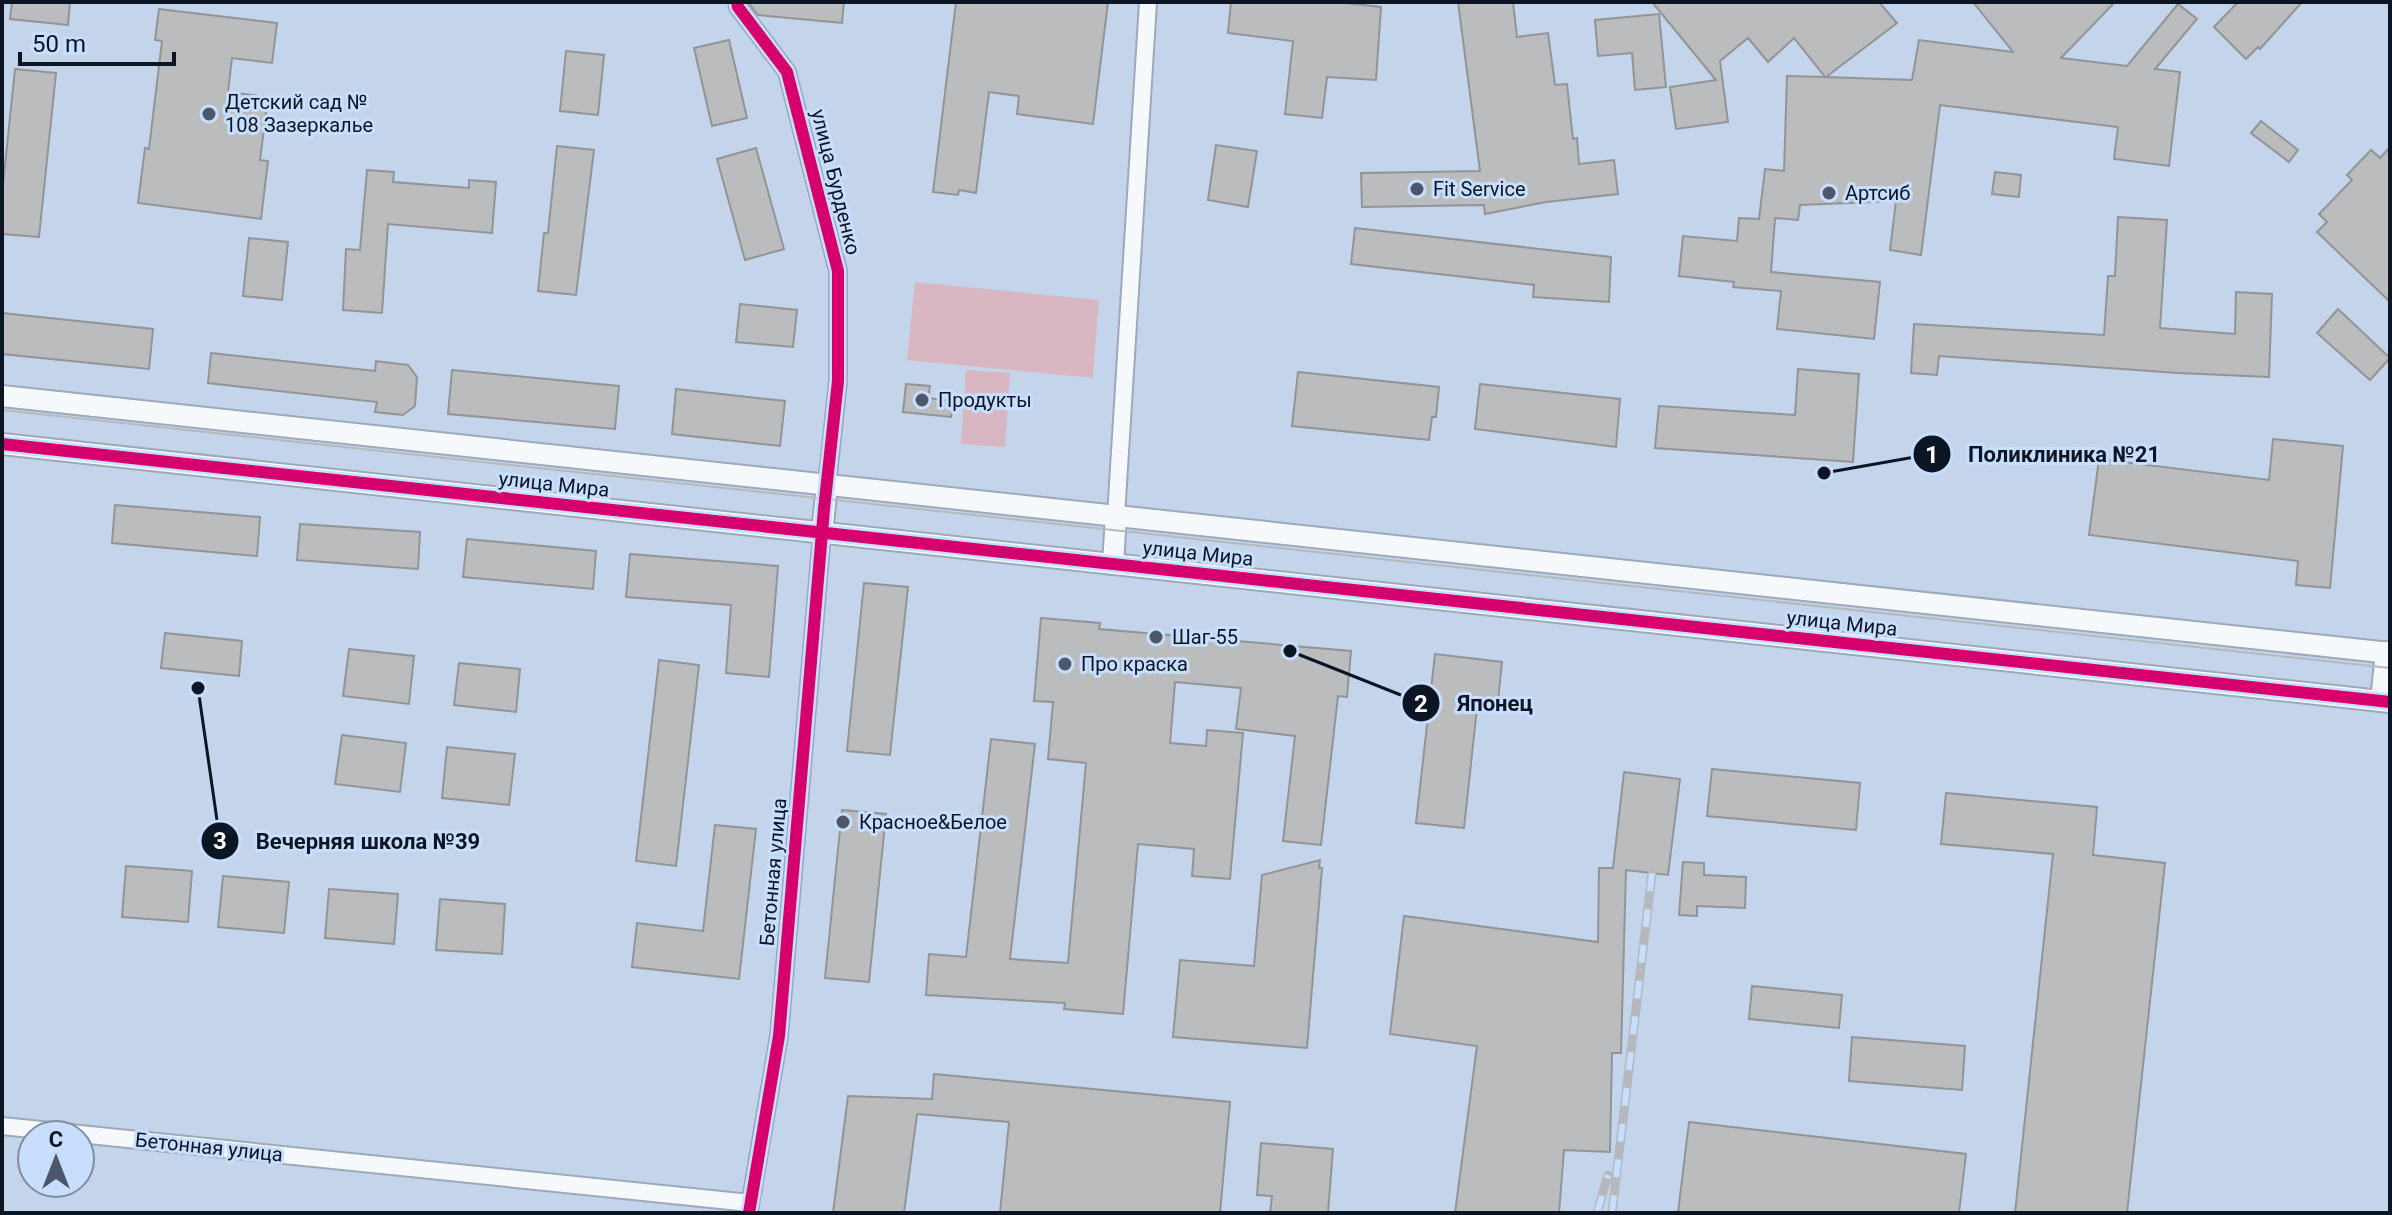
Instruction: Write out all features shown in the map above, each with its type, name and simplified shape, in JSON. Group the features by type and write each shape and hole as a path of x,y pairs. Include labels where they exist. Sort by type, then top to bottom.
{"street":[{"name":"улица Бурденко","path":"737,2 787,72 838,271 838,381 827,485"},
{"path":"1113,564 1148,2"},
{"name":"улица Мира","path":"2,396 2388,653"},
{"name":"улица Мира","path":"2,444 2386,702"},
{"path":"822,533 827,485"},
{"name":"Бетонная улица","path":"2,1126 750,1208 779,1036 822,533"},
{"path":"2386,702 2388,653"}],"shaded area":[{"path":"915,282 1099,300 1093,378 907,360"},
{"path":"966,370 1010,373 1005,447 961,444"}],"building":[{"path":"12,2 70,2 68,25 10,19"},
{"path":"748,2 844,2 842,23 758,15"},
{"path":"956,2 1108,2 1093,124 1017,114 1019,96 989,92 976,193 959,190 958,195 933,192"},
{"path":"1231,2 1336,2 1381,7 1376,80 1327,77 1322,118 1285,114 1293,41 1228,33"},
{"path":"1458,2 1513,2 1517,37 1548,33 1555,85 1567,84 1579,164 1614,160 1618,194 1546,202 1485,214 1484,205 1362,207 1361,173 1480,171"},
{"path":"1652,2 1879,2 1897,23 1826,77 1912,80 1919,40 2013,52 1973,2 2115,2 2061,58 2127,66 2178,4 2197,19 2155,69 2180,72 2169,166 2114,159 2118,127 1940,105 1921,255 1890,250 1896,201 1800,205 1798,220 1775,218 1771,272 1880,282 1874,339 1777,329 1781,291 1733,287 1734,282 1679,276 1683,236 1737,241 1739,218 1759,219 1765,169 1784,171 1787,76 1825,77 1794,38 1768,62 1748,38 1720,61 1728,122 1676,129 1670,87 1716,80"},
{"path":"2238,2 2302,2 2260,49 2258,47 2246,59 2214,27"},
{"name":"Детский сад № 108 Зазеркалье","path":"159,9 277,23 272,63 232,58 228,92 268,97 260,160 268,161 261,219 138,203 145,148 149,149 162,41 155,40"},
{"path":"1659,14 1666,87 1635,90 1632,53 1598,56 1595,20"},
{"path":"729,40 747,118 712,126 694,48"},
{"path":"566,51 604,55 598,115 560,111"},
{"path":"15,69 56,73 39,237 2,234 2,194"},
{"path":"2261,121 2298,150 2289,162 2251,133"},
{"path":"1216,145 1257,151 1248,207 1208,200"},
{"path":"557,146 594,150 576,295 538,291"},
{"path":"2390,147 2390,302 2317,232 2327,222 2319,214 2352,180 2347,175 2371,150 2380,158"},
{"path":"756,148 784,249 745,260 717,159"},
{"path":"367,170 394,172 393,182 469,188 469,180 496,182 492,233 388,224 382,313 343,310 346,249 360,250"},
{"path":"1995,172 2021,175 2019,197 1992,194"},
{"path":"2118,217 2167,220 2160,328 2235,334 2236,292 2272,294 2269,377 1939,356 1937,375 1911,373 1914,324 2104,335 2108,276 2115,276"},
{"path":"1355,228 1611,257 1609,302 1533,297 1534,285 1351,264"},
{"path":"249,238 288,242 282,300 243,296"},
{"path":"740,304 797,310 793,347 736,342"},
{"path":"2338,309 2390,358 2370,380 2317,333"},
{"path":"2,313 153,329 149,369 2,354"},
{"path":"211,353 375,371 376,361 408,365 417,377 415,406 403,415 375,412 377,402 208,383"},
{"path":"1798,369 1859,374 1853,462 1655,448 1659,406 1795,415"},
{"path":"452,370 619,386 615,429 448,414"},
{"path":"1298,372 1439,387 1436,417 1432,417 1429,440 1292,426"},
{"name":"Продукты","path":"906,384 930,386 928,398 953,401 951,417 903,412"},
{"path":"1480,384 1620,399 1616,447 1475,429"},
{"path":"676,389 785,401 780,446 672,434"},
{"path":"2273,439 2343,446 2330,588 2296,585 2298,561 2089,535 2099,459 2269,480"},
{"path":"115,505 260,517 257,556 112,543"},
{"path":"300,524 420,532 418,569 297,560"},
{"path":"467,539 596,551 593,589 463,577"},
{"path":"630,554 778,566 769,677 726,673 731,605 626,597"},
{"path":"864,583 908,587 890,755 847,751"},
{"path":"1041,618 1100,623 1099,629 1351,651 1347,697 1338,696 1321,845 1283,841 1295,736 1236,729 1241,688 1175,682 1170,743 1206,746 1207,730 1243,733 1230,879 1192,876 1194,849 1138,844 1123,1014 1064,1009 1065,1003 926,995 929,954 966,957 991,739 1035,744 1010,959 1068,963 1086,763 1048,759 1053,702 1034,701"},
{"path":"165,633 242,641 239,676 161,668"},
{"path":"349,649 414,656 409,704 343,696"},
{"path":"1435,654 1502,662 1497,710 1477,708 1464,828 1416,823"},
{"path":"659,660 699,665 676,866 636,861"},
{"path":"459,663 520,669 516,712 454,705"},
{"path":"342,735 406,743 400,792 335,784"},
{"path":"447,747 515,754 509,805 442,798"},
{"path":"1712,769 1860,783 1856,830 1707,816"},
{"path":"1624,772 1680,779 1668,875 1626,870 1621,1053 1612,1053 1610,1152 1564,1150 1559,1213 1455,1213 1477,1046 1390,1034 1404,916 1598,942 1599,868 1613,868"},
{"path":"1946,793 2097,807 2093,855 2165,863 2127,1213 2015,1213 2053,854 1941,844"},
{"path":"842,810 886,814 869,982 825,978"},
{"path":"715,825 756,829 739,979 632,967 637,923 703,931"},
{"path":"1320,860 1319,868 1322,868 1307,1048 1173,1037 1180,960 1254,966 1262,875"},
{"path":"1683,862 1704,863 1704,875 1746,877 1745,908 1697,906 1697,916 1679,915"},
{"path":"126,866 192,871 188,922 122,917"},
{"path":"223,876 289,882 284,933 218,927"},
{"path":"329,889 398,894 394,944 325,938"},
{"path":"440,899 505,904 502,954 436,950"},
{"path":"1752,986 1842,995 1839,1028 1749,1019"},
{"path":"1852,1037 1965,1046 1962,1090 1849,1081"},
{"path":"934,1074 1230,1102 1220,1213 1000,1213 1009,1122 917,1114 904,1213 833,1213 848,1096 932,1099"},
{"path":"1689,1122 1966,1154 1959,1213 1678,1213"},
{"path":"1261,1143 1333,1149 1328,1213 1270,1213 1272,1196 1257,1195"}],"tram line":[{"path":"2,410 2390,668"}],"railway":[{"path":"1612,1213 1652,873"},
{"path":"1597,1213 1608,1175"}],"cycle path":[{"path":"737,2 787,72 838,271 838,381 824,509 779,1036 749,1213"},
{"path":"2,444 2390,702"}],"place":[{"name":"Детский сад № 108 Зазеркалье","path":"209,114"},
{"name":"Fit Service","path":"1417,189"},
{"name":"Артсиб","path":"1829,193"},
{"name":"Продукты","path":"922,400"},
{"name":"Поликлиника №21","path":"1824,473"},
{"name":"Шаг-55","path":"1156,637"},
{"name":"Японец","path":"1290,651"},
{"name":"Про краска","path":"1065,664"},
{"name":"Вечерняя школа №39","path":"198,688"},
{"name":"Красное&Белое","path":"843,822"}]}
